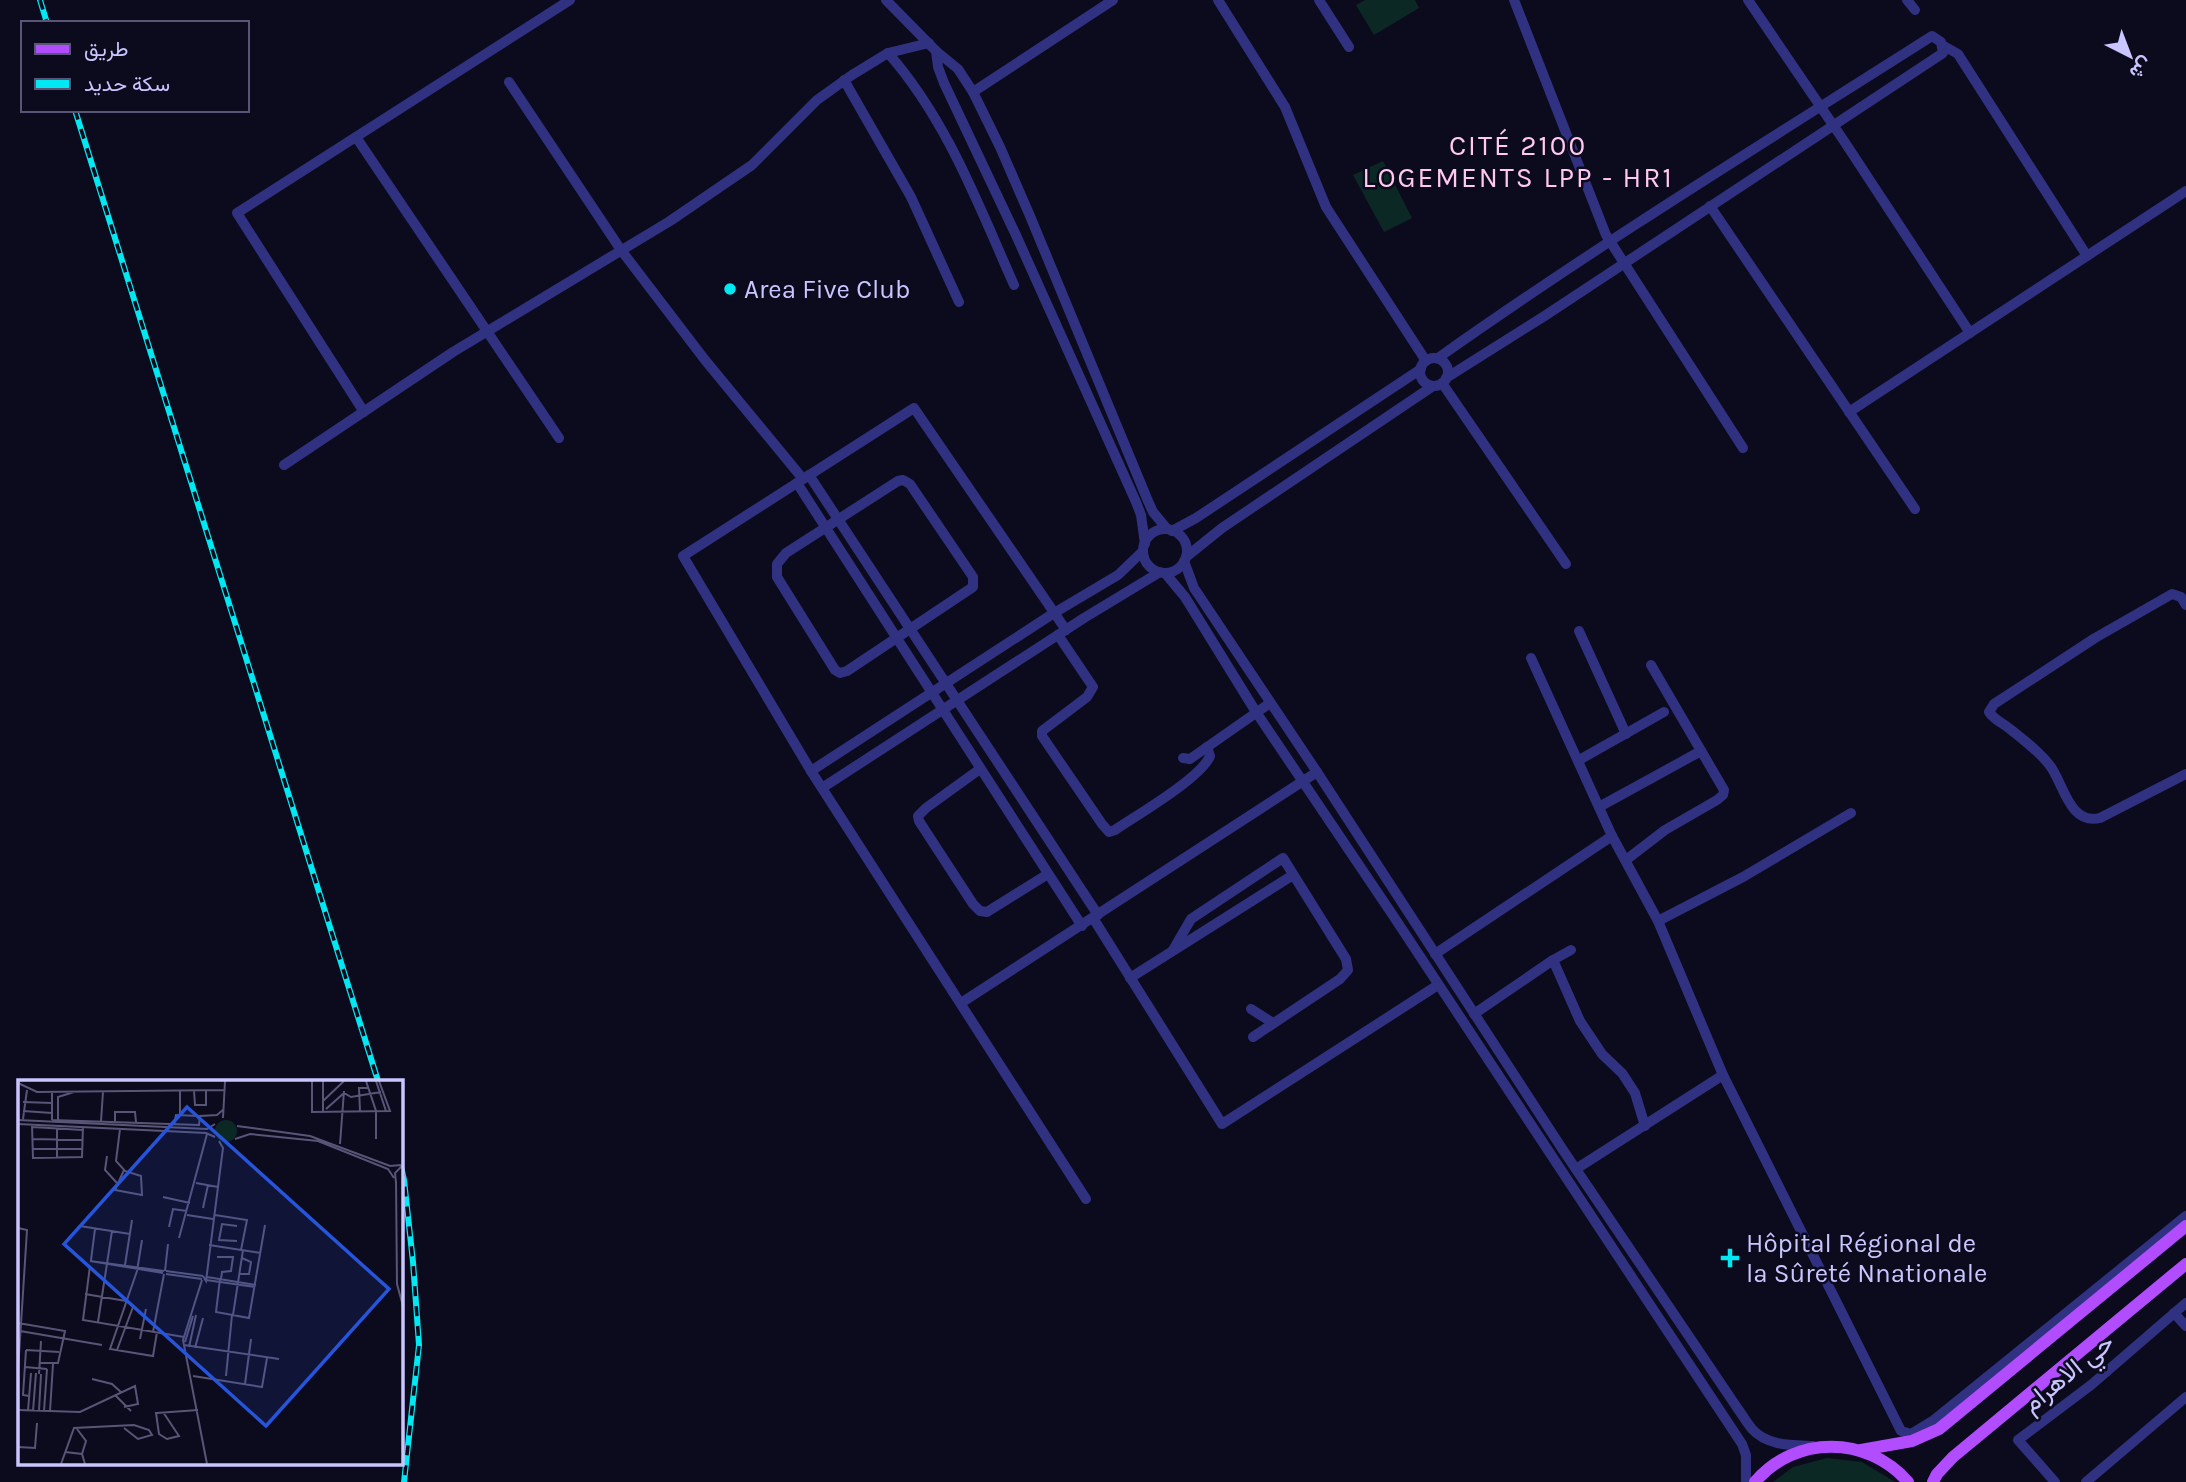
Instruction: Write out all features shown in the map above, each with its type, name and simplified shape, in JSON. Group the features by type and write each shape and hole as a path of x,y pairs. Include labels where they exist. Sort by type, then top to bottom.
{"main road":[{"path":"1861,1450 1912,1441 1939,1429 2186,1226"},
{"path":"1933,1482 1953,1457 2186,1264"},
{"path":"1755,1482 1764,1471 1789,1455 1817,1447 1839,1446 1861,1450 1886,1462 1908,1482"}],"street":[{"path":"364,412 237,213 570,0"},
{"path":"886,0 932,47 958,69 972,92 1025,204 1153,512 1186,544 1185,559 1194,588 1563,1150 1752,1429 1771,1441 1817,1447"},
{"path":"972,92 1114,0"},
{"path":"1219,0 1284,107 1326,207 1423,365 1424,382 1440,382"},
{"path":"1319,0 1349,47"},
{"path":"1514,0 1610,241 1743,448"},
{"path":"1748,0 1970,333"},
{"path":"1907,0 1915,10"},
{"path":"811,771 1054,613 1118,575 1153,533 1169,530 1196,518 1423,365 1438,358 1549,280 1932,36 1958,54 2087,256"},
{"path":"822,788 1062,632 1163,573 1175,570 1222,528 1943,52 1942,45"},
{"path":"284,465 486,332 670,221 752,165 817,100 844,80 888,53 932,47"},
{"path":"932,47 944,83 1010,221 1136,502 1141,515 1148,565 1163,573 1185,597 1256,712 1742,1444 1746,1455 1746,1482"},
{"path":"888,53 934,115 961,166 1014,285"},
{"path":"844,80 911,197 959,302"},
{"path":"509,82 621,250 705,360 839,519 1096,916 1130,978 1222,1124 1438,985"},
{"path":"356,137 559,438"},
{"path":"1849,412 2186,191"},
{"path":"1710,206 1915,509"},
{"path":"1438,358 1447,368 1440,382"},
{"path":"1440,382 1566,564"},
{"path":"1086,1199 811,771 683,556 914,408 1054,613 1093,687 1087,697 1042,731 1042,736 1101,824 1109,832 1115,830 1179,786 1207,763 1210,756 1207,747"},
{"path":"803,479 825,527 1082,926"},
{"path":"898,481 907,481 973,578 973,587 897,639 844,673 839,673 777,577 776,571 780,559 786,553 825,527 898,481"},
{"path":"2186,605 2181,597 2172,594 2095,638 1994,704 1989,712 2048,763 2077,814 2086,819 2100,818 2186,774"},
{"path":"1579,631 1626,734"},
{"path":"1531,658 1612,836 1658,921 1723,1075 1899,1428 1907,1434 1914,1433 1934,1420 2186,1216"},
{"path":"1626,860 1665,830 1717,800 1724,790 1651,665"},
{"path":"1183,758 1190,758 1270,703"},
{"path":"1579,760 1664,712"},
{"path":"1599,807 1701,751"},
{"path":"980,769 918,816 972,904 980,911 987,912 1048,874"},
{"path":"961,1003 1317,772"},
{"path":"1658,921 1743,877 1851,813"},
{"path":"1435,954 1612,836"},
{"path":"1173,950 1191,919 1283,858 1346,959 1348,970 1340,979 1253,1037"},
{"path":"1130,978 1293,874"},
{"path":"1474,1014 1571,950"},
{"path":"1553,960 1580,1021 1602,1054 1622,1073 1634,1093 1644,1126"},
{"path":"1251,1009 1273,1024"},
{"path":"1576,1169 1723,1075"},
{"path":"1553,1157 1563,1150"},
{"path":"1618,1255 1629,1247"},
{"name":"حي الاهرام","path":"2055,1482 2018,1440 2091,1385 2186,1303"},
{"path":"2174,1313 2186,1326"},
{"path":"2086,1482 2186,1397"}],"green space":[{"path":"1365,0 1415,0 1419,8 1374,35 1356,5"},
{"path":"1383,161 1412,218 1384,232 1353,175"},
{"path":"1827,1458 1862,1462 1895,1482 1773,1482 1793,1467"}],"railway":[{"path":"40,0 46,21"},
{"path":"76,112 378,1080"},
{"path":"402,1171 413,1262 419,1345 404,1482"}],"place":[{"name":"Area Five Club","path":"730,289"},
{"name":"Hôpital Régional de la Sûreté Nnationale","path":"1730,1258"}],"district":[{"name":"CITÉ 2100 LOGEMENTS LPP - HR1","path":"1518,161"}]}
